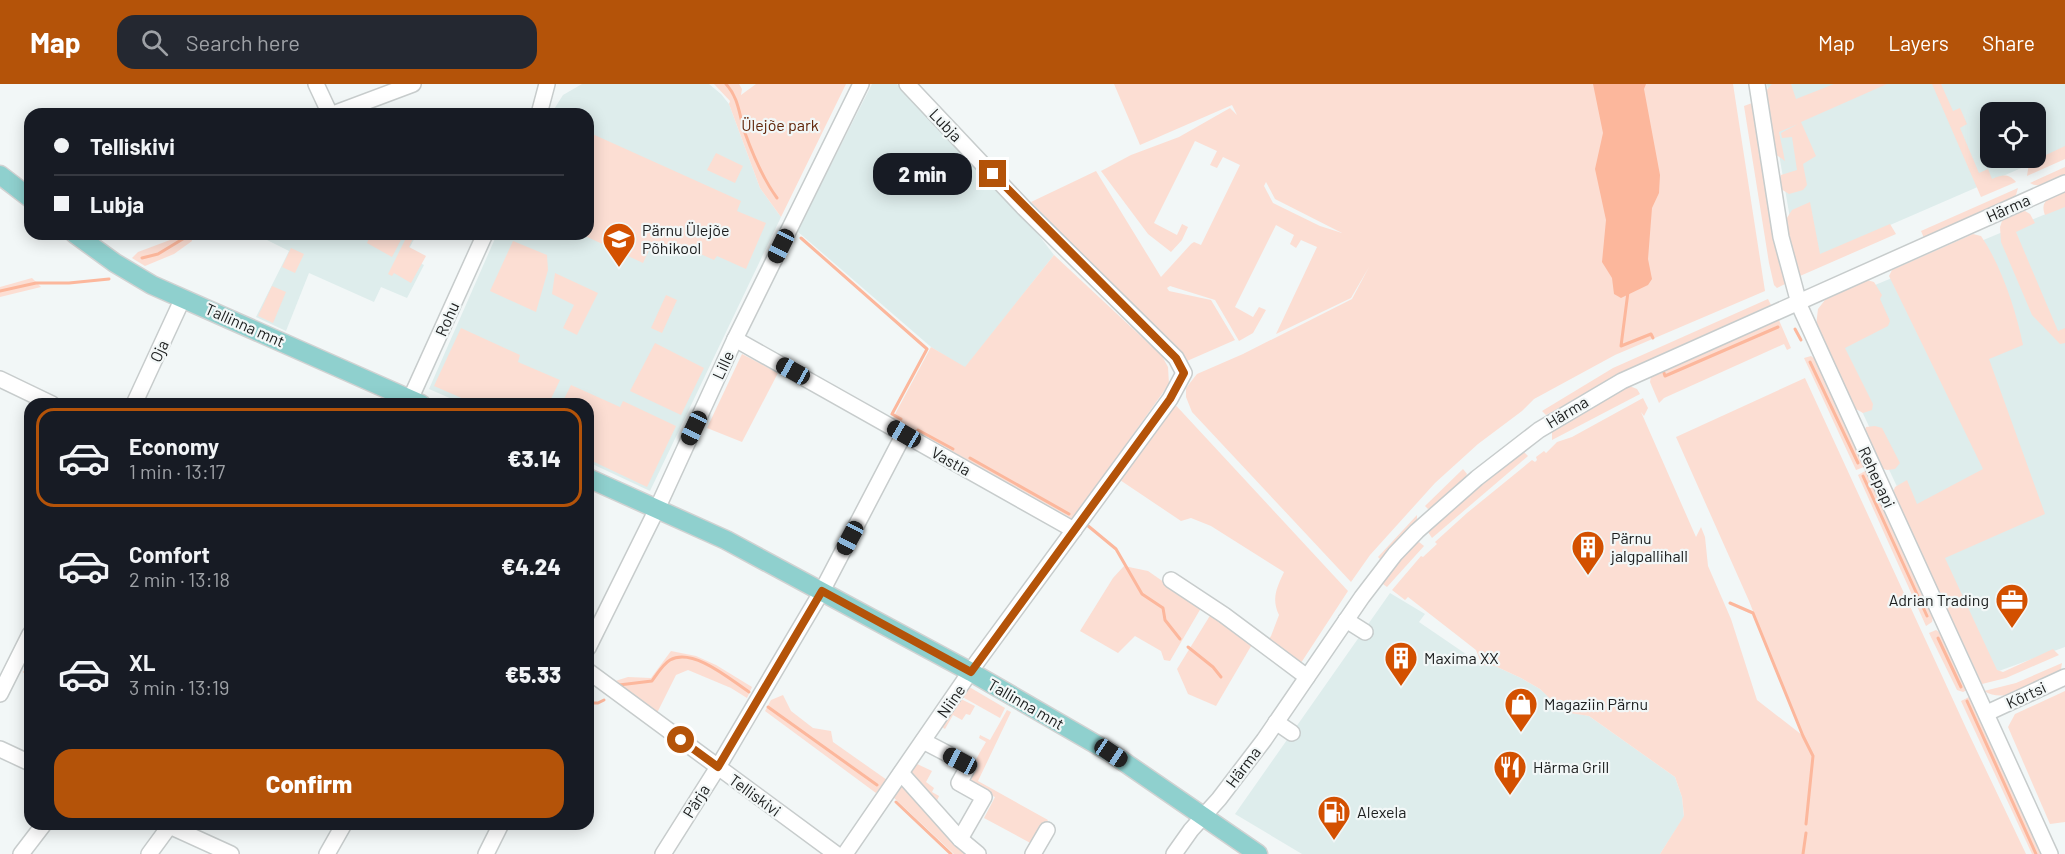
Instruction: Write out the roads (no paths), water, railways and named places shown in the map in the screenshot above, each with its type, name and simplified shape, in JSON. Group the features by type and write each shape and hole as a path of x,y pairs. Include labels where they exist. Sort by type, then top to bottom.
{"main road":[{"path":"0,175 24,193"},
{"name":"Tallinna mnt","path":"83,240 115,263 152,285 404,398"},
{"name":"Tallinna mnt","path":"594,481 726,540 971,672 1111,753 1258,854"}],"street":[{"path":"316,84 329,108"},
{"path":"348,108 412,84"},
{"path":"541,108 547,84"},
{"name":"Lille","path":"594,624 657,509 735,339 861,84"},
{"name":"Lubja","path":"907,84 1024,208 1176,358 1184,373"},
{"name":"Rehepapi","path":"1756,84 1781,237 1798,302 2050,854"},
{"name":"Härma","path":"1174,854 1276,722 1346,620 1395,554 1417,531 1486,471 1539,430 1622,381 2065,183"},
{"name":"Rohu","path":"415,398 477,240"},
{"name":"Oja","path":"137,398 183,298"},
{"name":"Vastla","path":"735,339 1074,530"},
{"name":"Niine","path":"845,854 971,672 1170,399 1184,373"},
{"path":"0,379 40,398"},
{"name":"Pärja","path":"663,854 718,767 822,591 904,434"},
{"path":"1171,580 1224,615 1307,676"},
{"path":"1346,620 1365,632"},
{"path":"0,694 24,646"},
{"name":"Telliskivi","path":"594,675 836,854"},
{"name":"Kõrtsi","path":"1987,713 2065,677"},
{"path":"1276,722 1292,733"},
{"path":"923,741 969,765 959,783 984,797 960,839"},
{"path":"0,749 24,760"},
{"path":"901,773 960,839 978,854"},
{"path":"21,854 39,830"},
{"path":"149,854 165,830"},
{"path":"181,830 231,854"},
{"path":"327,854 341,830"},
{"path":"486,854 498,830"},
{"path":"1033,854 1047,830"}],"waterway":[{"path":"726,84 736,101 755,158 777,198"},
{"path":"801,238 927,349 892,414 901,419"},
{"path":"142,258 158,254 181,240"},
{"path":"0,291 36,283 69,283 109,279"},
{"path":"1628,292 1621,346 1651,334 1653,338"},
{"path":"1664,373 1665,376 1778,327"},
{"path":"1795,329 1801,340"},
{"path":"1810,362 1858,463"},
{"path":"918,430 953,449"},
{"path":"970,458 1069,514"},
{"path":"1863,476 1927,616"},
{"path":"1087,525 1116,549 1142,594 1163,608 1165,620 1180,639"},
{"path":"1730,603 1753,613 1813,756 1806,824"},
{"path":"1938,638 1961,687"},
{"path":"1188,647 1213,667 1221,677"},
{"path":"619,685 652,681 667,662 679,657 700,661 749,692"},
{"path":"594,703 604,700"},
{"path":"1967,701 2036,854"},
{"path":"768,707 877,785"},
{"path":"896,802 951,854"},
{"path":"1803,854 1806,833"}],"place":[{"name":"Pärnu Ülejõe Põhikool","path":"619,268"},
{"name":"Pärnu jalgpallihall","path":"1588,576"},
{"name":"Adrian Trading","path":"2012,629"},
{"name":"Maxima XX","path":"1401,687"},
{"name":"Magaziin Pärnu","path":"1521,733"},
{"name":"Härma Grill","path":"1510,796"},
{"name":"Alexela","path":"1334,841"}],"park label":[{"name":"Ülejõe park","path":"780,125"}]}
